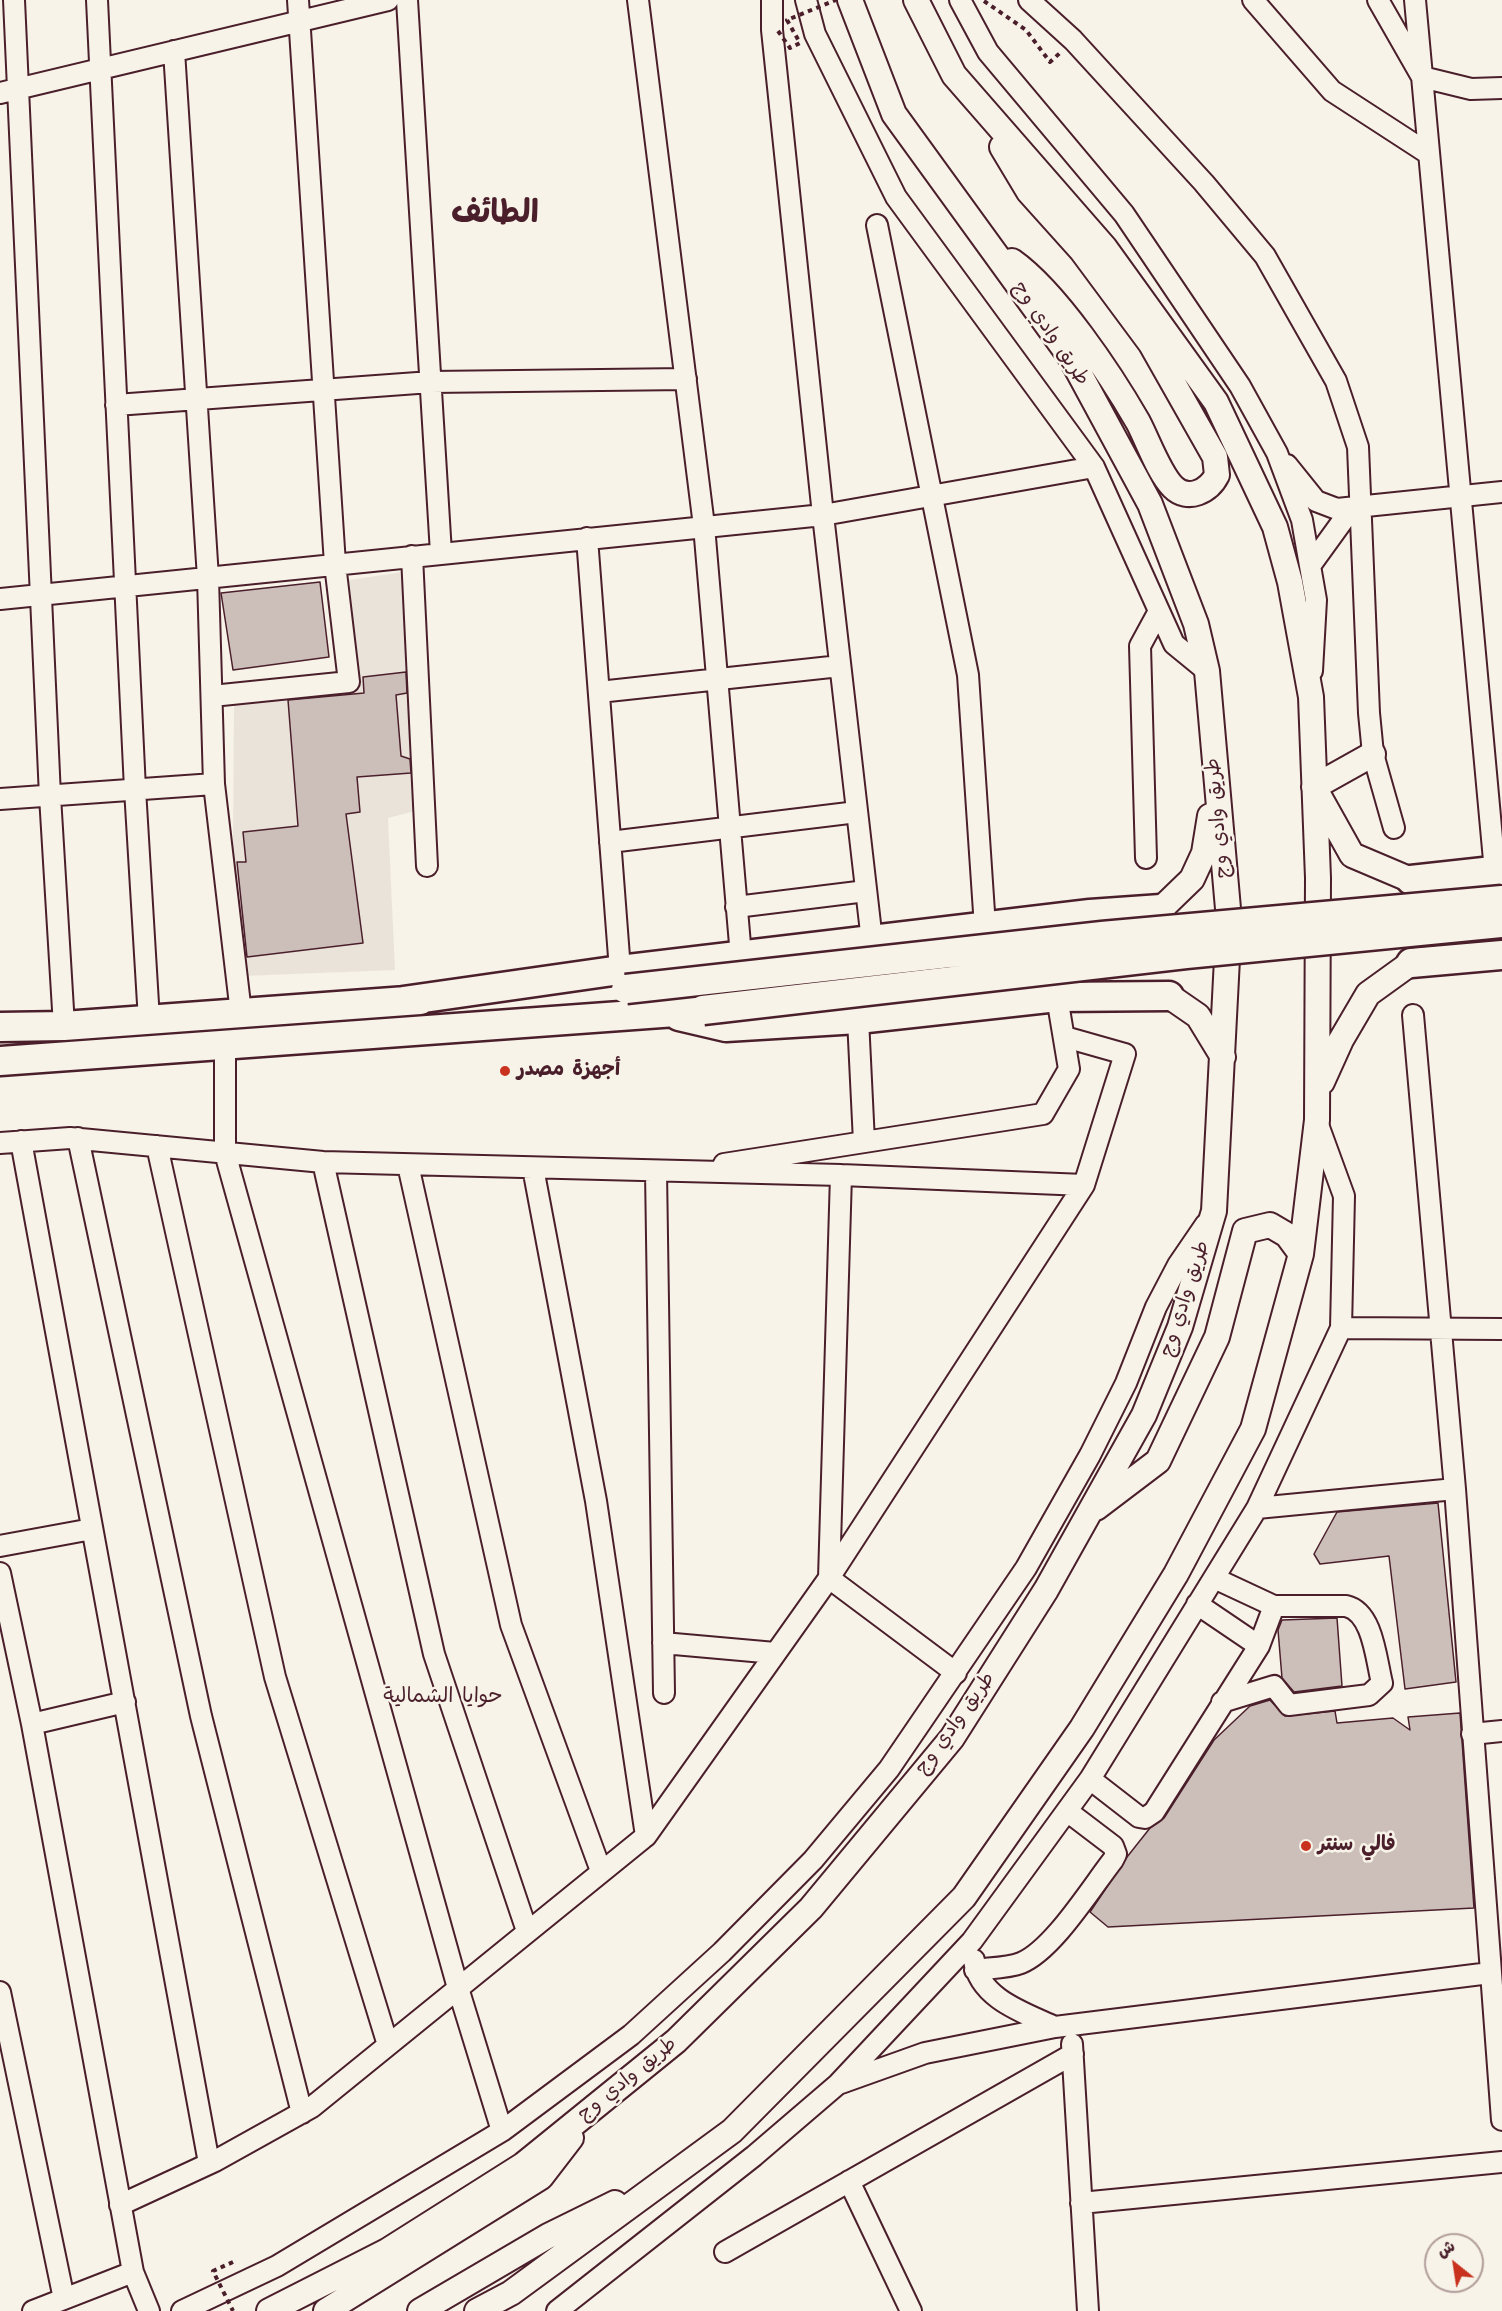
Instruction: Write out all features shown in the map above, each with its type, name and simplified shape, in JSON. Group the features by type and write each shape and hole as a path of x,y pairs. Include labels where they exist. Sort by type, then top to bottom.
{"highway":[{"path":"1411,880 1499,871"},
{"path":"0,1027 64,1026 402,1001 1502,900"},
{"path":"623,980 741,956 1161,909"},
{"path":"0,1061 703,1010 1186,954 1502,923"},
{"path":"1411,963 1502,955"},
{"path":"666,1012 726,1027 858,1019 1057,997 1169,996"}],"main road":[{"name":"طريق وادي وج","path":"269,2311 387,2251 523,2165 676,2042 811,1908 952,1737 1046,1590 1144,1415 1180,1327 1214,1211 1229,920 1207,671 1196,624 1150,504 1071,358 894,114 850,0"},
{"path":"477,2311 511,2293 732,2131 964,1896 1082,1728 1176,1574 1253,1429 1301,1254 1317,1120 1318,878 1311,697 1290,582 1275,527 1216,402 1105,248 954,75 916,0"},
{"path":"971,95 1029,192 1082,251 1151,344 1215,457 1217,475 1207,489 1189,494 1173,487 1136,420 1077,330 1029,273 988,244"},
{"path":"1314,787 1373,754"},
{"path":"1314,787 1352,855 1411,880"},
{"path":"1161,909 1192,879 1204,853 1216,788"},
{"path":"1317,1092 1341,1040 1368,994 1411,963"},
{"path":"1169,996 1198,1016 1223,1057"},
{"path":"1089,1513 1158,1461 1217,1337 1245,1231 1270,1225 1287,1235 1301,1254"},
{"path":"326,2311 541,2177 594,2108"},
{"path":"420,2311 548,2236 668,2178"}],"street":[{"path":"15,0 9,91 41,595 64,1026"},
{"path":"97,0 135,789 149,1020"},
{"path":"212,696 349,681 336,564 298,0"},
{"path":"9,91 388,0"},
{"path":"407,0 441,553"},
{"path":"638,0 704,526 741,956"},
{"path":"771,0 823,515 872,941"},
{"path":"806,0 815,34 896,197 1094,467 1174,644 1207,671"},
{"path":"960,0 988,52 1124,214 1240,386 1277,453 1302,520 1316,600 1311,697"},
{"path":"1029,0 1073,40 1204,183 1264,256 1336,381 1358,447 1369,713 1373,754 1394,828"},
{"path":"1253,0 1332,91 1430,154"},
{"path":"1378,0 1422,76 1471,89 1502,88"},
{"path":"1415,0 1461,496 1499,871"},
{"path":"174,51 208,578 214,784 241,1013"},
{"path":"877,225 934,496 968,675 986,927"},
{"path":"116,405 431,382 686,379"},
{"path":"1277,453 1316,501 1337,508 1502,492"},
{"path":"0,599 823,515 1094,467"},
{"path":"1310,566 1344,519 1362,506"},
{"path":"587,538 623,980"},
{"path":"412,556 427,866"},
{"path":"1146,858 1140,646 1160,611"},
{"path":"599,692 840,666"},
{"path":"0,799 214,784"},
{"path":"610,842 857,813"},
{"path":"736,907 866,891"},
{"path":"663,1172 1043,1114 1068,1069 1065,1037 1057,997"},
{"path":"1413,1015 1455,1489 1502,2120"},
{"path":"858,1019 864,1142"},
{"path":"120,2205 209,2163 302,2113 646,1836 829,1578 1083,1185 1125,1054 1065,1037"},
{"path":"225,1045 225,1153 458,1988 502,2131"},
{"path":"557,2311 754,2156 838,2084 972,1941 1090,1779 1257,1509 1341,1329 1344,1196 1317,1120"},
{"path":"0,1143 78,1138 323,1162 663,1172 841,1174 1083,1185"},
{"path":"78,1138 201,1716 302,2113"},
{"path":"21,1141 209,2163"},
{"path":"157,1146 275,1677 388,2045"},
{"path":"323,1162 434,1653 527,1931"},
{"path":"408,1165 511,1625 601,1871"},
{"path":"533,1168 596,1501 646,1836"},
{"path":"663,1172 664,1693"},
{"path":"829,1578 841,1174"},
{"path":"183,2311 277,2266 502,2131 631,2035 722,1952 813,1860 889,1769 1026,1568 1085,1465 1126,1383 1156,1307 1178,1265 1214,1211"},
{"path":"1341,1329 1502,1329"},
{"path":"1257,1509 1455,1489"},
{"path":"0,1546 92,1528"},
{"path":"0,1573 32,1724 133,2272 149,2311"},
{"path":"829,1578 956,1673"},
{"path":"1214,1578 1274,1606 1356,1608 1364,1617 1382,1683 1369,1695 1289,1705 1274,1686 1222,1701"},
{"path":"1197,1604 1259,1646"},
{"path":"1090,1779 1138,1817 1145,1818 1154,1812 1222,1701 1259,1646 1274,1606"},
{"path":"663,1643 775,1653"},
{"path":"32,1724 125,1702"},
{"path":"1472,1734 1502,1731"},
{"path":"975,1970 1019,1964 1033,1957 1048,1943 1113,1860 1116,1854 1113,1846 1067,1811"},
{"path":"972,1941 975,1970 984,1986 1002,2002 1063,2027 1073,2054 1088,2311"},
{"path":"838,2084 925,2053 1063,2027 1490,1972"},
{"path":"0,1992 64,2299"},
{"path":"725,2252 1073,2054"},
{"path":"1082,2203 1502,2162"},
{"path":"849,2181 911,2311"},
{"path":"33,2311 133,2272"}],"path":[{"path":"775,30 790,48 800,43 787,20 836,0"},
{"path":"984,2 1026,30 1050,62 1073,40"},
{"path":"233,2262 213,2271 233,2311"}],"shaded area":[{"path":"403,572 419,810 388,818 395,970 243,976 233,848 234,703 355,688 349,580"}],"building":[{"path":"320,582 329,657 233,670 221,593"},
{"path":"406,672 407,693 396,695 401,756 410,759 411,773 357,777 360,812 346,814 363,943 247,957 237,862 246,862 243,832 298,826 288,700 364,693 363,677"},
{"path":"1438,1503 1456,1682 1405,1689 1389,1556 1320,1564 1314,1554 1337,1512"},
{"path":"1337,1618 1342,1686 1294,1692 1282,1678 1278,1630 1282,1620"},
{"name":"فالي سنتر","path":"1270,1700 1285,1716 1335,1711 1337,1723 1393,1718 1410,1730 1408,1717 1460,1713 1474,1908 1108,1927 1090,1912 1127,1857 1150,1828 1164,1818 1214,1740 1250,1706"}],"place":[{"name":"أجهزة مصدر","path":"505,1071"},
{"name":"فالي سنتر","path":"1306,1846"}],"district":[{"name":"الطائف","path":"495,215"},
{"name":"حوايا الشمالية","path":"443,1698"}]}
